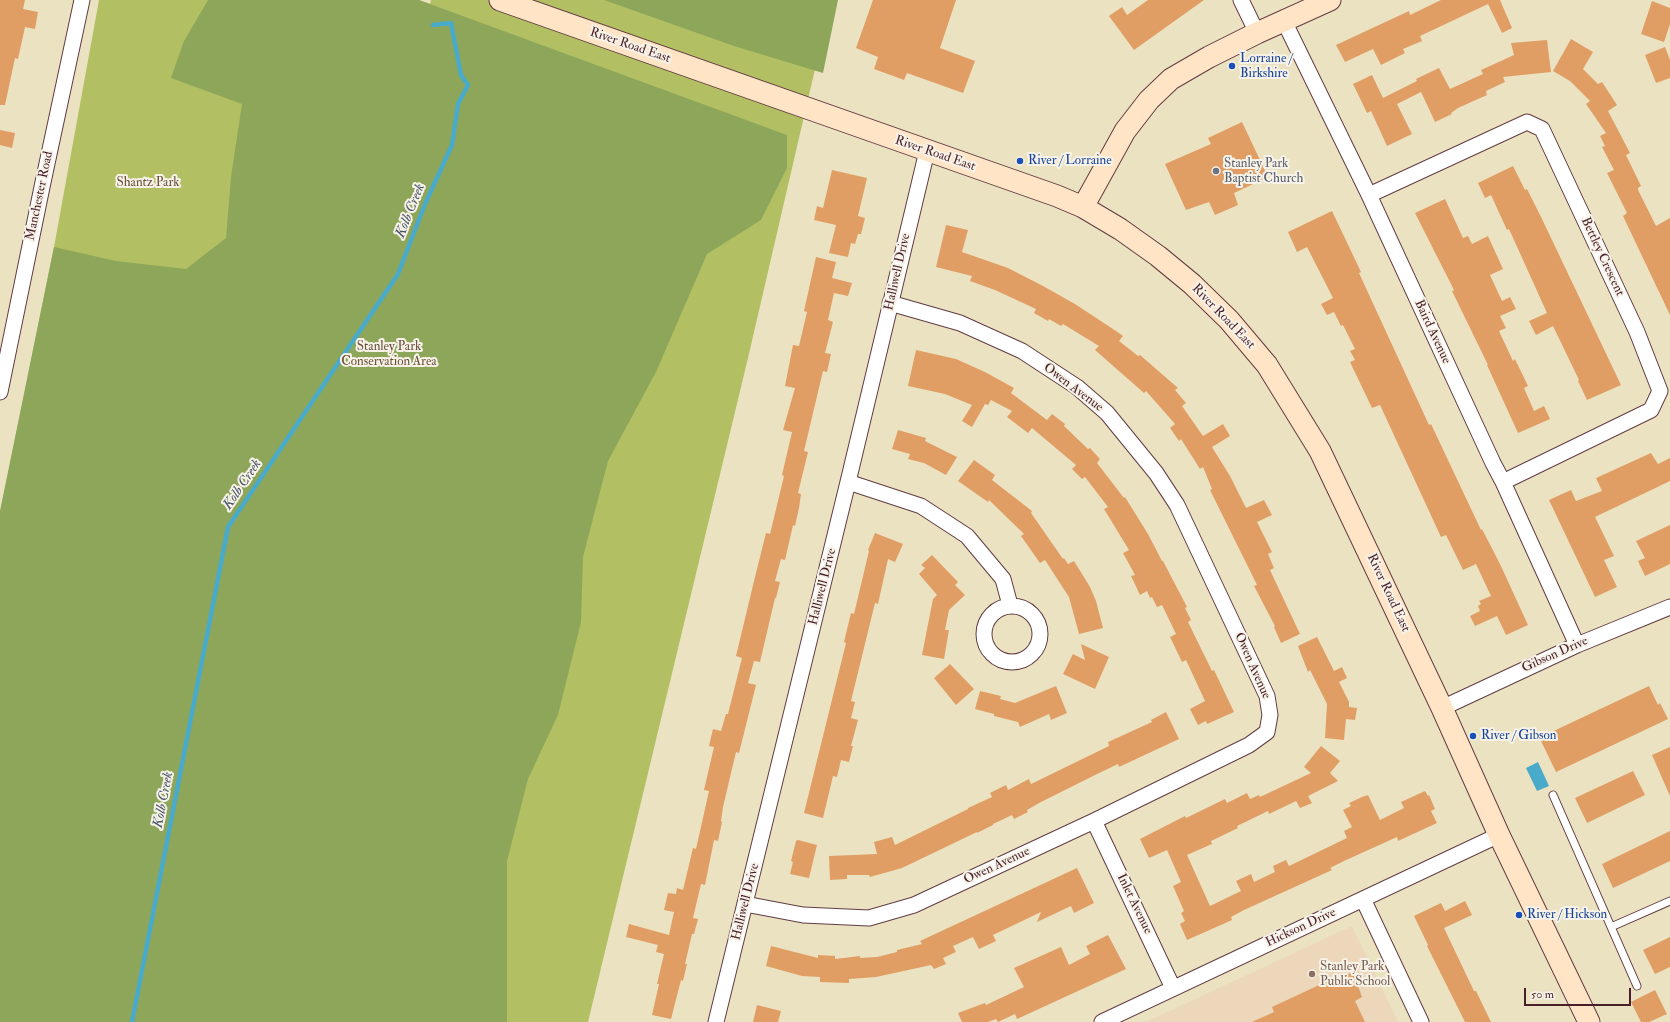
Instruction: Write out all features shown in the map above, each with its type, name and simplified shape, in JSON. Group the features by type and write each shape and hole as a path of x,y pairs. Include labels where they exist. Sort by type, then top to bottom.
{"street":[{"name":"Manchester Road","path":"0,392 82,0"},
{"name":"River Road East","path":"500,0 1057,196 1083,207 1152,252 1192,284 1229,320 1267,365 1320,451 1442,708 1499,835 1589,1022"},
{"path":"1241,0 1257,34"},
{"path":"1083,207 1125,131 1149,100 1171,79 1209,57 1330,0"},
{"name":"Baird Avenue","path":"1284,21 1369,195 1503,482 1577,645"},
{"name":"Bettley Crescent","path":"1369,195 1527,122 1542,129 1637,332 1660,392 1651,410 1503,482"},
{"name":"Halliwell Drive","path":"716,1022 927,151"},
{"name":"Owen Avenue","path":"745,904 803,915 869,918 914,905 1094,821 1249,745 1267,732 1270,715 1267,696 1177,506 1156,474 1107,413 1077,388 1022,351 960,323 890,303"},
{"path":"848,482 921,506 967,536 1004,579 1010,605"},
{"name":"Gibson Drive","path":"1442,708 1577,645 1670,607"},
{"name":"Inlet Avenue","path":"1094,821 1174,988"},
{"name":"Hickson Drive","path":"1102,1022 1499,835"},
{"path":"1363,899 1421,1022"}],"lane":[{"path":"1553,795 1637,986"},
{"path":"1611,928 1670,900"}],"shaded area":[{"name":"Stanley Park Public School","path":"1352,926 1398,1022 1146,1022"}],"green space":[{"name":"Stanley Park Conservation Area","path":"99,0 419,0 430,4 431,0 831,0 748,358 588,1022 0,1022 0,513 54,247"},
{"name":"Stanley Park Conservation Area","path":"208,0 419,0 787,135 787,168 761,220 707,254 656,372 608,461 583,557 581,622 558,715 528,779 507,861 507,1022 0,1022 0,511 54,247 116,261 186,269 226,238 231,177 242,104 171,78 184,41"},
{"path":"604,0 838,0 823,73 734,46"}],"water":[{"path":"1538,762 1549,786 1537,791 1526,768"}],"building":[{"path":"0,0 25,0 23,9 38,12 35,29 25,27 18,59 15,58 5,105 0,105"},
{"path":"873,0 956,0 940,48 975,61 963,93 907,73 904,80 874,69 878,57 856,48"},
{"path":"1148,0 1204,0 1134,50 1109,16 1122,7 1127,15"},
{"path":"1441,0 1500,0 1512,28 1502,33 1488,4 1420,36 1422,41 1403,49 1405,53 1381,65 1373,49 1345,62 1336,45 1409,11 1410,15"},
{"path":"1652,1 1670,8 1670,24 1664,42 1641,34"},
{"path":"1571,39 1593,52 1583,69 1598,84 1602,82 1617,105 1608,111 1630,153 1626,155 1641,186 1638,190 1656,226 1670,218 1670,315 1623,216 1627,213 1607,173 1614,170 1602,147 1605,146 1600,136 1606,133 1586,104 1590,101 1570,81 1553,71"},
{"path":"1547,40 1551,72 1503,77 1505,82 1486,91 1487,95 1458,108 1451,113 1452,114 1435,122 1421,92 1397,104 1412,134 1387,146 1371,111 1367,113 1353,84 1372,75 1383,98 1439,68 1450,89 1483,74 1481,70 1514,55 1511,43"},
{"path":"1665,47 1670,60 1670,78 1656,83 1645,55"},
{"name":"Stanley Park Baptist Church","path":"1242,122 1268,177 1234,193 1238,205 1215,215 1209,202 1186,210 1165,164 1211,144 1208,138"},
{"path":"0,130 15,133 12,148 0,145"},
{"path":"1513,166 1525,190 1527,189 1542,219 1621,385 1587,400 1553,326 1536,335 1529,321 1547,313 1509,229 1507,230 1491,195 1485,198 1478,183"},
{"path":"832,170 867,178 858,216 865,218 861,234 858,234 855,244 851,243 848,257 829,253 836,225 814,220 817,206 823,208"},
{"path":"1445,199 1463,238 1468,236 1472,244 1488,236 1503,269 1490,275 1502,301 1510,297 1516,309 1500,316 1506,328 1499,331 1513,361 1515,359 1528,386 1524,388 1534,411 1544,406 1550,419 1518,433 1488,365 1452,291 1454,290 1415,213"},
{"path":"1332,211 1361,272 1359,273 1429,425 1431,424 1481,530 1482,529 1500,564 1528,625 1506,635 1497,616 1475,626 1470,616 1480,611 1478,606 1481,604 1479,601 1491,596 1476,564 1463,570 1446,535 1441,537 1380,405 1372,408 1350,362 1355,360 1350,351 1355,349 1343,325 1341,326 1334,312 1327,315 1321,304 1333,298 1307,247 1297,252 1288,232"},
{"path":"946,225 968,230 962,252 1008,268 1043,286 1075,304 1123,336 1119,341 1138,356 1140,355 1178,388 1175,390 1186,403 1182,406 1203,436 1223,424 1230,436 1212,447 1230,476 1246,508 1264,500 1272,515 1257,522 1272,552 1268,554 1274,568 1270,570 1300,634 1281,643 1274,627 1275,626 1254,586 1257,585 1210,490 1212,489 1203,467 1200,469 1181,439 1179,441 1170,428 1175,424 1146,391 1144,393 1095,350 1099,346 1063,324 1061,326 1034,313 1036,309 995,290 970,281 972,276 936,267"},
{"path":"816,257 836,262 832,278 852,283 848,296 834,293 828,320 833,322 825,353 831,354 827,372 823,371 804,451 808,452 798,493 801,494 795,526 793,525 785,560 781,559 775,581 780,582 760,662 754,661 748,683 756,685 739,753 736,752 723,807 718,841 714,840 705,885 701,884 693,918 698,919 694,934 692,934 685,964 687,964 683,981 681,980 671,1019 652,1015 664,954 656,952 658,945 626,937 629,924 669,935 674,912 664,910 668,893 676,894 677,888 683,890 693,848 696,849 709,791 704,790 714,747 709,746 713,729 721,731 726,714 728,714 742,658 736,656 766,533 770,534 784,476 782,475 792,432 783,430 795,388 785,386 793,345 799,346 807,312 804,311"},
{"path":"916,350 956,359 985,372 1014,388 1011,393 1047,420 1052,414 1065,424 1064,426 1088,449 1090,448 1100,459 1097,463 1124,498 1125,497 1163,561 1187,607 1185,608 1191,620 1188,622 1212,671 1214,670 1234,712 1207,724 1206,721 1198,725 1190,709 1205,701 1186,660 1182,662 1170,637 1176,634 1162,605 1157,607 1147,591 1140,595 1131,576 1135,575 1123,553 1129,550 1104,509 1108,507 1085,477 1082,479 1072,469 1076,465 1032,428 1028,433 1007,417 1012,411 991,400 988,405 985,404 972,427 962,421 972,405 945,394 908,386"},
{"path":"898,430 926,438 925,441 957,457 946,475 924,463 908,459 910,454 892,449"},
{"path":"1651,453 1658,464 1670,458 1670,481 1595,517 1614,556 1604,560 1617,587 1595,597 1549,500 1571,490 1576,501 1602,491 1596,478"},
{"path":"974,460 995,475 992,480 1032,511 1031,513 1063,559 1064,558 1068,564 1074,561 1090,587 1096,601 1103,628 1079,634 1069,597 1045,560 1040,563 1021,536 1024,534 989,500 988,502 958,481"},
{"path":"1670,525 1670,564 1645,576 1638,561 1645,558 1636,541"},
{"path":"875,533 903,544 895,562 888,559 878,604 875,603 851,701 855,702 851,718 858,720 851,746 853,746 849,762 841,760 837,777 833,776 823,818 804,813 846,643 844,642 851,613 854,614 868,550"},
{"path":"932,555 958,582 955,585 965,595 949,610 945,630 949,630 944,659 922,655 933,599 937,595 919,574 925,568 921,565"},
{"path":"1317,637 1334,671 1342,667 1347,678 1339,682 1349,702 1349,707 1357,708 1355,720 1346,719 1344,740 1325,738 1327,704 1310,670 1308,672 1298,646"},
{"path":"1081,644 1109,657 1095,689 1063,674 1073,654 1085,660"},
{"path":"950,664 974,689 956,705 934,678"},
{"path":"1056,686 1067,713 1051,720 1049,714 1020,727 1018,722 994,716 994,714 975,709 980,691 1001,696 1000,699 1015,703"},
{"path":"1649,686 1658,705 1660,703 1668,719 1556,772 1541,741 1544,739 1543,736"},
{"path":"1166,712 1179,739 1119,767 1118,764 1041,802 1027,810 1028,812 1014,819 1012,815 902,868 870,877 869,875 847,875 847,879 830,880 829,856 877,854 874,842 892,837 895,845 992,797 990,793 1006,785 1008,790 1029,779 1031,784 1109,746 1108,742 1152,722 1151,720"},
{"path":"1321,746 1340,761 1330,773 1338,781 1308,796 1312,803 1300,808 1296,801 1269,814 1268,811 1211,841 1212,844 1187,855 1210,906 1241,891 1236,881 1251,874 1254,882 1275,872 1273,866 1286,860 1289,866 1347,838 1344,831 1352,827 1343,810 1351,806 1349,803 1362,797 1368,795 1380,820 1404,808 1401,802 1425,791 1428,796 1429,795 1435,809 1431,811 1437,823 1398,841 1397,837 1344,861 1330,868 1332,870 1244,910 1231,917 1232,920 1187,940 1180,924 1185,921 1181,913 1184,911 1173,886 1181,882 1167,850 1149,858 1140,839 1185,816 1186,818 1225,799 1227,803 1247,793 1250,799 1259,795 1260,797 1311,773 1304,767"},
{"path":"1670,747 1670,796 1652,755"},
{"path":"1633,771 1645,795 1587,823 1575,798"},
{"path":"1670,831 1670,861 1613,888 1602,864"},
{"path":"798,840 817,845 809,878 790,874 793,862 791,861 796,841"},
{"path":"1077,868 1094,903 1074,913 1071,906 1037,922 1041,912 993,935 996,941 979,949 973,937 953,946 956,952 943,958 946,964 934,969 931,965 876,977 849,979 849,983 820,982 820,977 802,976 766,966 771,946 818,958 818,955 835,956 835,959 860,956 860,958 877,957 897,952 897,950 922,944 920,941"},
{"path":"1465,901 1472,915 1444,928 1474,991 1476,991 1491,1022 1465,1022 1427,946 1428,945 1414,916 1441,903 1445,911"},
{"path":"1108,935 1126,969 1017,1019 1015,1014 998,1022 996,1019 988,1022 962,1022 958,1013 985,1003 986,1005 1024,987 1014,968 1061,947 1069,965 1090,954 1086,946"},
{"path":"1670,937 1670,967 1655,974 1643,950"},
{"path":"1353,972 1362,997 1355,1001 1365,1022 1252,1022 1274,1012 1272,1007 1332,979 1333,981"},
{"path":"1655,990 1667,1014 1649,1022 1641,1022 1631,1002"},
{"path":"757,1005 781,1011 778,1022 753,1022"}],"waterway":[{"name":"Kolb Creek","path":"132,1022 228,527 398,274 425,204 452,145 458,104 468,85 461,75 451,23 433,25"}],"place":[{"name":"Lorraine / Birkshire","path":"1232,66"},
{"name":"River / Lorraine","path":"1020,161"},
{"name":"Stanley Park Baptist Church","path":"1216,171"},
{"name":"River / Gibson","path":"1473,736"},
{"name":"River / Hickson","path":"1519,915"},
{"name":"Stanley Park Public School","path":"1312,974"}],"park label":[{"name":"Shantz Park","path":"148,183"}]}
